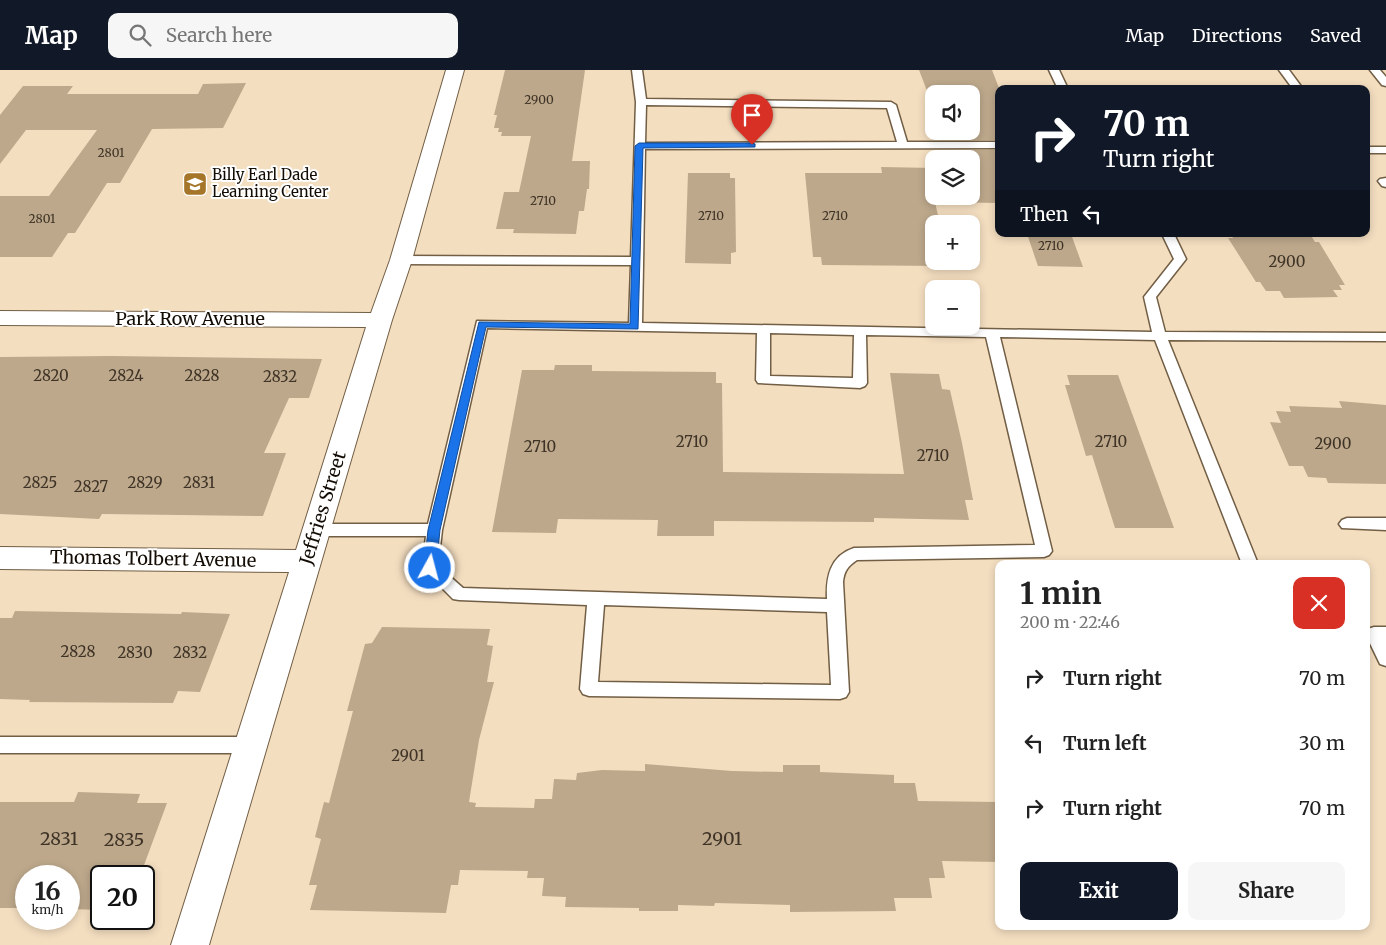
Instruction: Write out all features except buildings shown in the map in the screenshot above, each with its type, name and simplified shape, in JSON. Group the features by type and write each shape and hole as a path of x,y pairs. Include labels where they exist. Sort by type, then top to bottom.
{"street":[{"name":"Jeffries Street","path":"190,945 380,320 401,260 455,70"},
{"name":"Park Row Avenue","path":"0,318 380,320"},
{"name":"Thomas Tolbert Avenue","path":"0,558 306,561"}],"lane":[{"path":"635,327 641,102 637,70"},
{"path":"1054,70 1061,85"},
{"path":"1284,70 1295,85"},
{"path":"1375,70 1386,83"},
{"path":"641,102 891,105 903,145"},
{"path":"639,146 995,144"},
{"path":"1370,150 1386,150"},
{"path":"1169,237 1180,259 1150,297 1160,336 1248,560"},
{"path":"401,260 636,261"},
{"path":"835,606 596,600 459,594 430,568 434,530 482,324 1160,336 1386,337"},
{"path":"764,329 763,380 860,383 860,331"},
{"path":"596,600 589,689 840,692 835,606 836,570 843,560 854,554 1044,551 992,333"},
{"path":"1347,524 1386,524"},
{"path":"316,530 434,530"},
{"path":"1375,634 1386,659"},
{"path":"0,745 251,746"}],"place":[{"name":"Billy Earl Dade Learning Center","path":"195,184"}],"route":[{"path":"430,568 434,530 482,324 635,327 639,146 752,145"}]}
